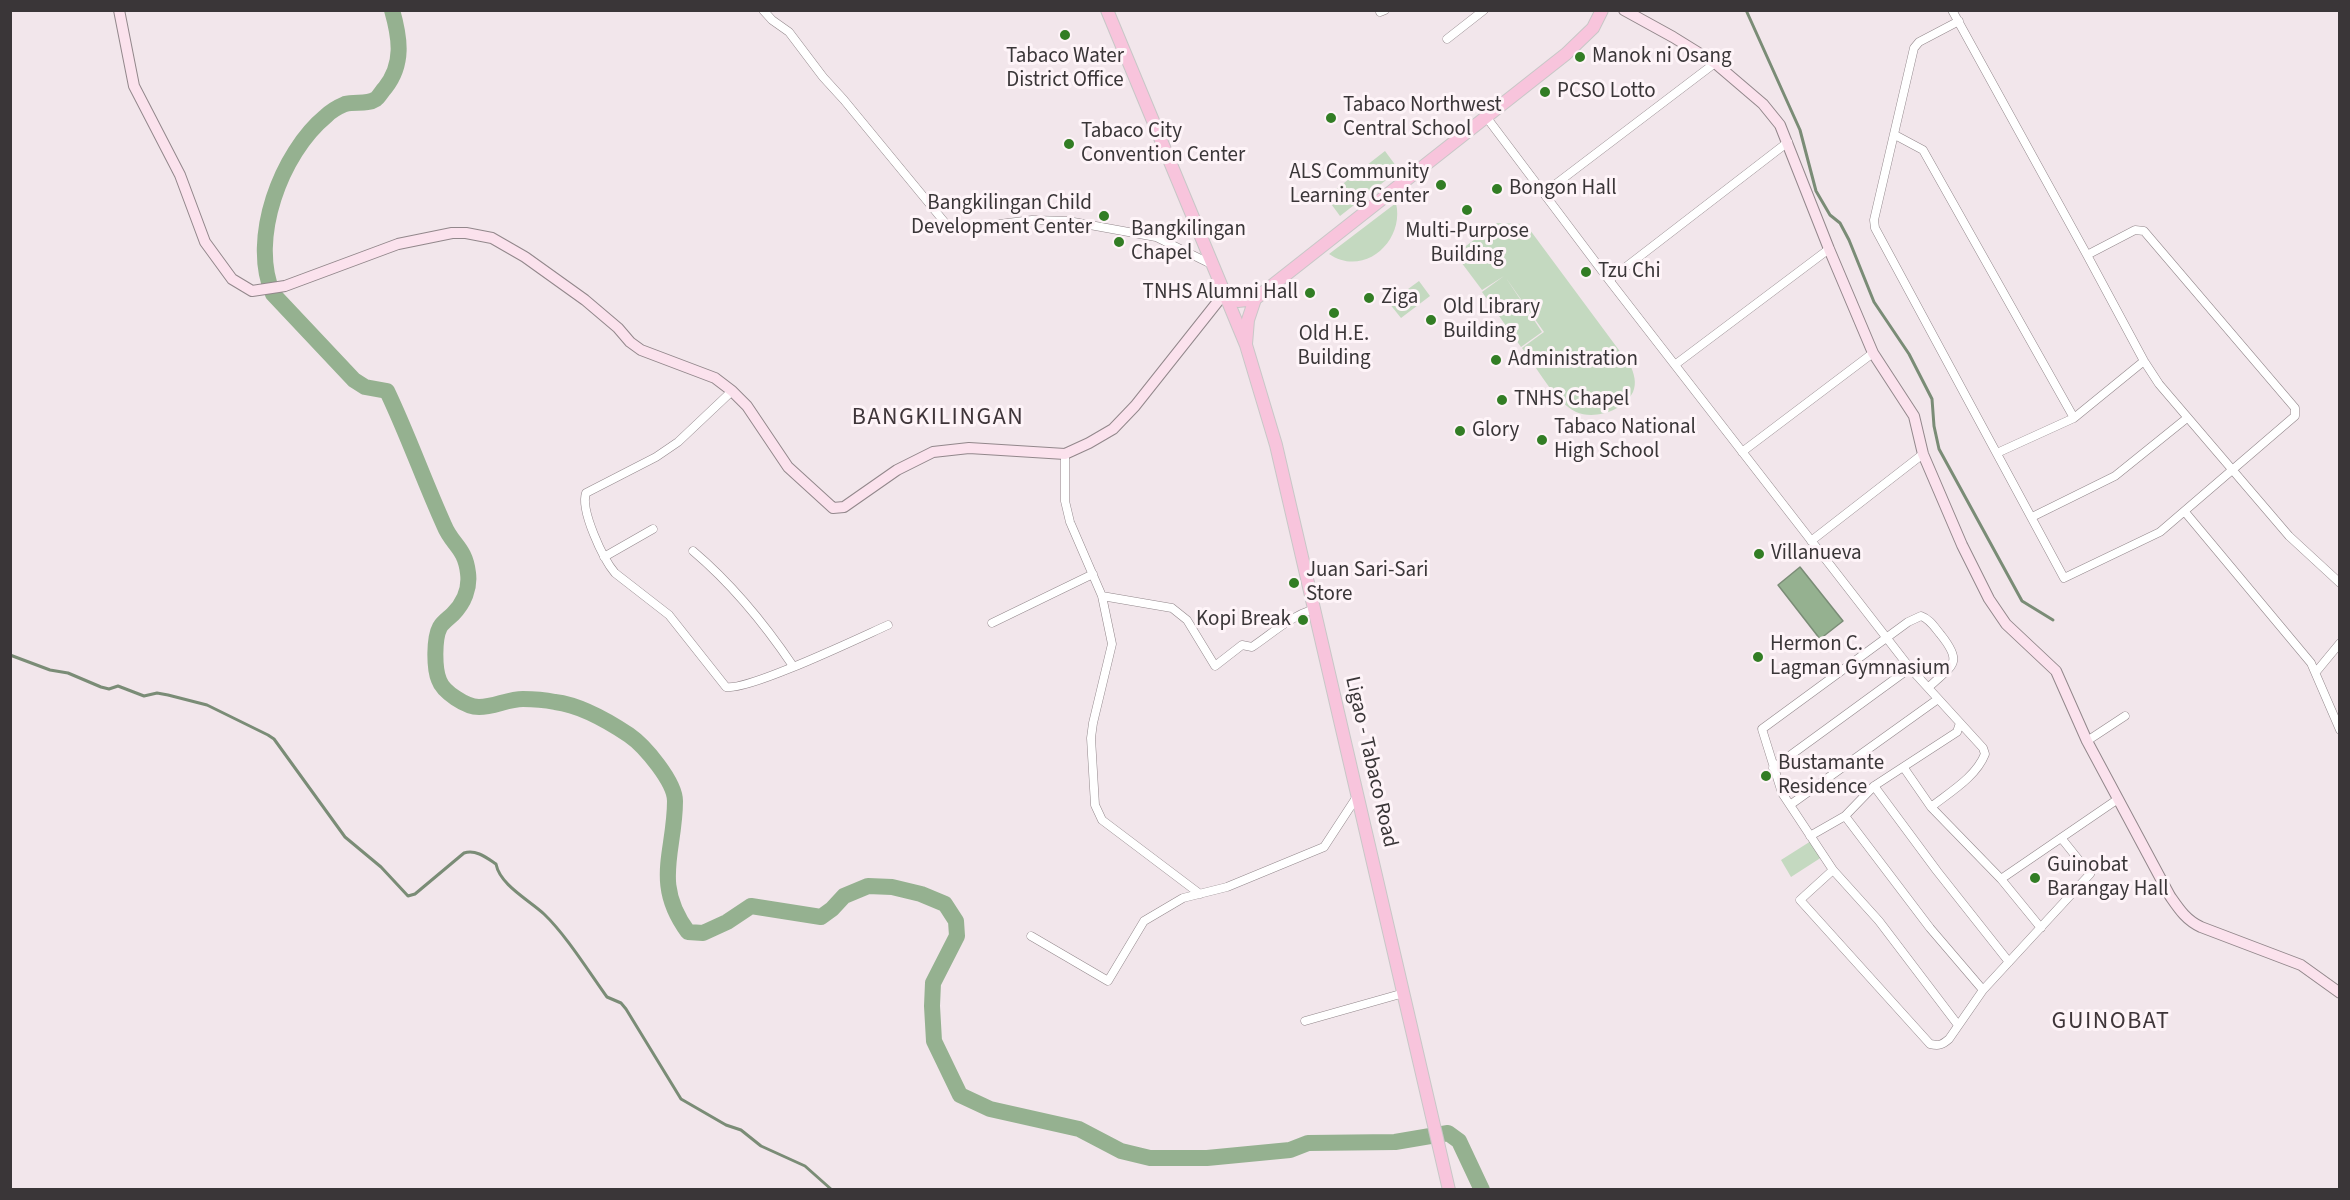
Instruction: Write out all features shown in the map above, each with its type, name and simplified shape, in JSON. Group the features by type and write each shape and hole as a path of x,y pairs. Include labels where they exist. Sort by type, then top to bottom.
{"main road":[{"name":"Ligao - Tabaco Road","path":"1107,10 1246,345 1276,445 1449,1190"},
{"path":"1224,295 1238,301 1255,299 1488,118 1582,40 1593,28 1602,10"},
{"name":"Ligao - Tabaco Road","path":"1246,345 1248,320 1255,299"}],"street":[{"path":"119,10 134,86 180,175 205,242 232,279 252,291 285,286 417,239 452,233 492,238 525,257 585,300 641,350 715,378 732,391 747,405 788,468 833,508 844,507 897,470 933,452 969,448 1065,454 1113,429 1135,406 1224,295"},
{"path":"763,10 772,20 789,32 823,77 951,230 1032,220 1068,221 1156,237 1213,265"},
{"path":"1447,39 1484,10"},
{"path":"1624,10 1673,36 1715,63 1763,104 1779,125 1788,142 1828,249 1873,353 1914,416 1923,454 1962,545 1989,599 2006,624 2056,670 2087,741 2170,896 2192,923 2301,965 2340,993"},
{"path":"1952,10 2144,362 2187,418 2289,536 2340,583"},
{"path":"1959,21 1919,42 1914,48 1874,220 1875,228 2064,579 2160,532 2295,416 2295,408 2144,231 2135,230 2087,255"},
{"path":"1544,193 1715,63"},
{"path":"1488,118 1609,280 1910,668 1983,748 1984,757 1968,778 1931,807"},
{"path":"1895,135 1923,150 2074,418"},
{"path":"1609,280 1788,142"},
{"path":"1676,364 1828,249"},
{"path":"1742,452 1873,353"},
{"path":"1997,453 2074,418 2144,362"},
{"path":"732,391 678,442 656,457 586,493 584,504 604,557 615,573 669,615 726,687 742,686 888,625"},
{"path":"2032,517 2115,476 2187,418"},
{"path":"1065,454 1065,501 1071,522 1102,596 1112,644 1092,730 1095,805 1102,820 1200,894"},
{"path":"1811,541 1923,454"},
{"path":"2185,512 2316,672 2340,730"},
{"path":"604,557 652,529"},
{"path":"693,550 725,580 774,638 793,666"},
{"path":"992,623 1093,574"},
{"path":"1102,596 1172,608 1187,620 1215,666 1242,645 1252,647 1284,622 1314,609"},
{"path":"1929,687 1952,665 1955,658 1954,651 1933,625 1921,616 1908,622 1762,729 1782,793 1810,836 1833,870 1879,921 1958,1025"},
{"path":"2316,672 2340,643"},
{"path":"1773,768 1910,668"},
{"path":"1790,805 1938,699"},
{"path":"2087,741 2125,716"},
{"path":"1810,836 1845,816 1874,786 1957,732 1960,723"},
{"path":"1904,768 1931,807 2001,879 2041,928"},
{"path":"1874,786 2009,962"},
{"path":"1031,936 1108,981 1144,921 1183,898 1227,887 1324,847 1358,795"},
{"path":"2001,879 2118,800"},
{"path":"1845,816 1930,928 1983,990"},
{"path":"1833,870 1800,900 1930,1044 1943,1045 1983,990 2090,874 2062,838"},
{"path":"1305,1021 1404,993"}],"shaded area":[{"path":"1385,151 1399,170 1340,216 1326,197"},
{"path":"1396,203 1397,217 1394,230 1388,242 1379,252 1356,262 1342,260 1329,254"},
{"path":"1497,223 1521,224 1530,230 1630,365 1633,371 1634,389 1629,399 1616,409 1591,415 1576,412 1568,407 1553,392 1522,348 1544,332 1506,278 1542,332 1521,347 1482,292 1504,276 1482,290 1455,254"},
{"path":"1419,281 1430,296 1401,318 1389,303"},
{"path":"1800,567 1843,621 1820,639 1778,585"},
{"path":"1811,841 1822,857 1791,877 1781,860"}],"waterway":[{"path":"392,10 399,51 391,79 376,99 369,102 345,104 330,112 310,132 295,152 274,198 267,223 265,248 267,272 273,294 354,380 365,387 387,391 447,532 464,557 468,579 465,595 457,610 443,623 438,632 435,653 441,685 462,702 479,707 523,699 575,706 612,724 643,747 665,775 674,793 668,882 677,914 688,932 703,933 727,922 751,906 821,917 844,896 868,886 892,887 921,894 945,904 956,921 957,936 933,983 934,1041 960,1095 990,1109 1079,1129 1121,1151 1150,1158 1207,1158 1290,1150 1308,1143 1395,1142 1448,1133 1459,1141 1482,1190"},
{"path":"1746,10 1800,130 1816,191 1830,215 1840,223 1874,302 1909,354 1932,399 1939,449 2022,601 2053,620"},
{"path":"10,655 50,670 68,673 101,687 109,689 118,686 144,696 157,693 207,705 268,735 274,739 345,837 381,867 408,896 415,894 464,853 477,853 489,859 496,864 503,879 552,923 607,997 621,1003 626,1009 681,1099 726,1125 741,1130 761,1146 805,1166 832,1190"}],"place":[{"name":"Tabaco Water District Office","path":"1065,35"},
{"name":"Manok ni Osang","path":"1580,57"},
{"name":"PCSO Lotto","path":"1545,92"},
{"name":"Tabaco Northwest Central School","path":"1331,118"},
{"name":"Tabaco City Convention Center","path":"1069,144"},
{"name":"ALS Community Learning Center","path":"1441,185"},
{"name":"Bongon Hall","path":"1497,189"},
{"name":"Multi-Purpose Building","path":"1467,210"},
{"name":"Bangkilingan Child Development Center","path":"1104,216"},
{"name":"Bangkilingan Chapel","path":"1119,242"},
{"name":"Tzu Chi","path":"1586,272"},
{"name":"TNHS Alumni Hall","path":"1310,293"},
{"name":"Ziga","path":"1369,298"},
{"name":"Old H.E. Building","path":"1334,313"},
{"name":"Old Library Building","path":"1431,320"},
{"name":"Administration","path":"1496,360"},
{"name":"TNHS Chapel","path":"1502,400"},
{"name":"Glory","path":"1460,431"},
{"name":"Tabaco National High School","path":"1542,440"},
{"name":"Villanueva","path":"1759,554"},
{"name":"Juan Sari-Sari Store","path":"1294,583"},
{"name":"Kopi Break","path":"1303,620"},
{"name":"Hermon C. Lagman Gymnasium","path":"1758,657"},
{"name":"Bustamante Residence","path":"1766,776"},
{"name":"Guinobat Barangay Hall","path":"2035,878"}],"district":[{"name":"BANGKILINGAN","path":"938,419"},
{"name":"GUINOBAT","path":"2111,1023"}]}
